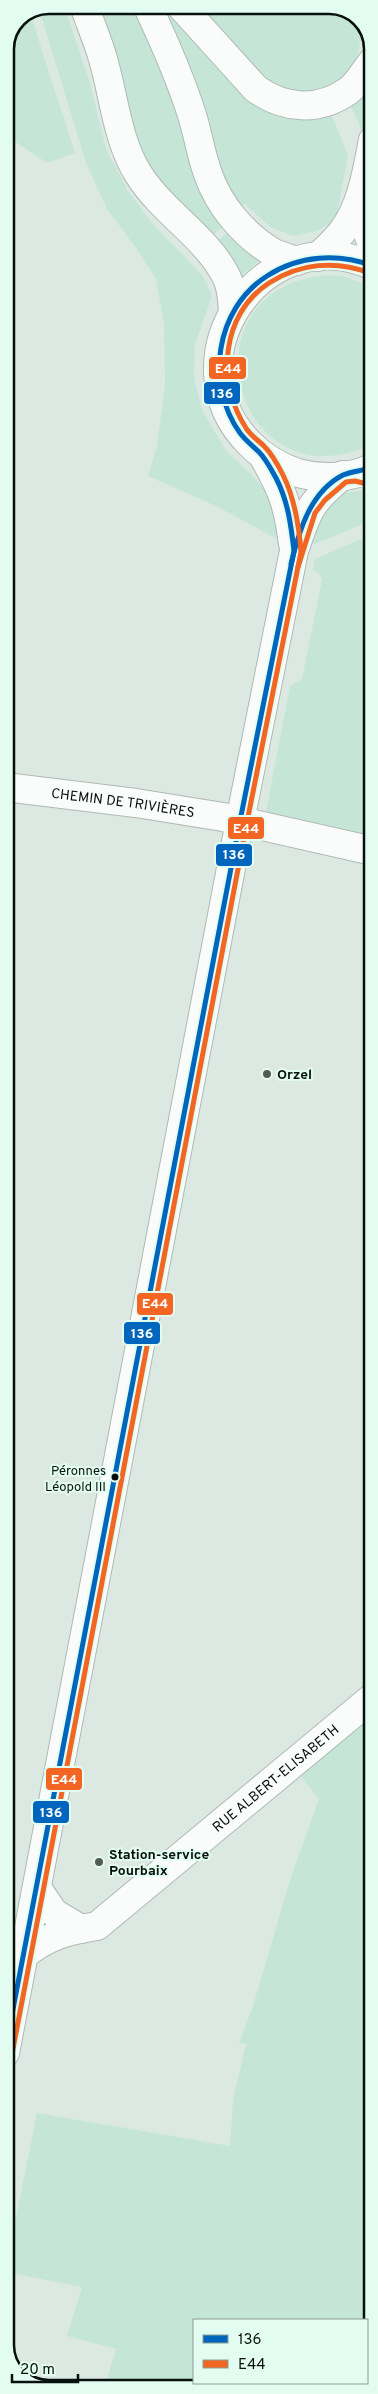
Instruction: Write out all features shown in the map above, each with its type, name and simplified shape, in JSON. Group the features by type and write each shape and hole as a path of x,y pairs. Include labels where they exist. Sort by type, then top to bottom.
{"main road":[{"path":"87,14 103,57 124,140 138,174 155,197 215,258 228,279 232,292 232,312"},
{"path":"152,14 174,61 193,116 207,173 225,210 253,238 273,253 308,259 342,257 364,263"},
{"path":"188,14 256,89 269,98 298,107 313,106 331,100 349,90 364,72"},
{"path":"294,551 288,507 280,484 263,456 240,433 224,405 218,374 221,342 232,312 250,290 271,272 308,259 343,231 364,183"},
{"path":"263,456 291,471 306,475 322,477 361,473"},
{"path":"14,2006 240,821 294,551 308,510 319,495 361,473"},
{"name":"CHEMIN DE TRIVIÈRES","path":"14,788 136,803 240,821 364,849"},
{"name":"RUE ALBERT-ELISABETH","path":"24,1954 41,1941 58,1933 97,1926 364,1704"},
{"path":"37,1888 54,1913 81,1929"}],"green space":[{"path":"67,14 90,83 106,149 128,191 152,223 203,276 212,296 195,345 194,378 202,410 227,452 267,492 276,517 281,541 216,506 148,476 157,445 165,385 164,325 156,279 107,209 86,163 39,15"},
{"path":"99,14 139,14 223,226 212,236 160,184 145,160"},
{"path":"165,14 180,14 223,63 329,109 348,155 337,215 329,224 317,231 293,236 270,227 245,204 241,206 225,179 190,66"},
{"path":"208,14 336,14 352,22 361,33 357,58 336,83 321,93 302,93 285,90 263,77"},
{"path":"32,18 75,153 47,163 14,141 14,42 20,29"},
{"path":"364,84 364,121 362,131 348,100"},
{"path":"228,231 259,261 238,278 217,242"},
{"path":"330,275 346,277 364,284 364,446 325,456 286,447 257,422 241,388 239,350 252,314 282,288"},
{"path":"364,490 364,524 315,544 308,543 317,514 343,493"},
{"path":"364,538 364,839 265,817 290,686 302,679 322,580 318,572 313,570 315,559"},
{"path":"364,1718 364,2319 193,2319 193,2380 107,2380 116,2349 67,2336 82,2287 14,2274 14,2227 37,2113 230,2146 233,2100 246,2044 239,2043 253,2006 291,1877 319,1799 300,1775"}],"transit line":[{"name":"136","path":"14,2004 240,821 294,551 286,504 276,478 262,455 240,433 229,414 222,392 219,370 221,348 226,327 236,308 249,290 267,276 292,264 319,258 346,259 364,263"},
{"name":"E44","path":"14,2044 247,822 301,552 296,512 287,484 272,456 248,431 236,410 227,370 228,350 233,330 241,312 253,296 281,276 306,268 331,265 364,271"},
{"name":"136","path":"291,564 302,526 322,491 343,475 364,469"},
{"name":"E44","path":"298,567 315,513 325,500 346,482 355,481 364,483"}],"place":[{"name":"Orzel","path":"267,1074"},
{"name":"Péronnes Léopold III","path":"115,1477"},
{"name":"Station-service Pourbaix","path":"99,1862"}]}
